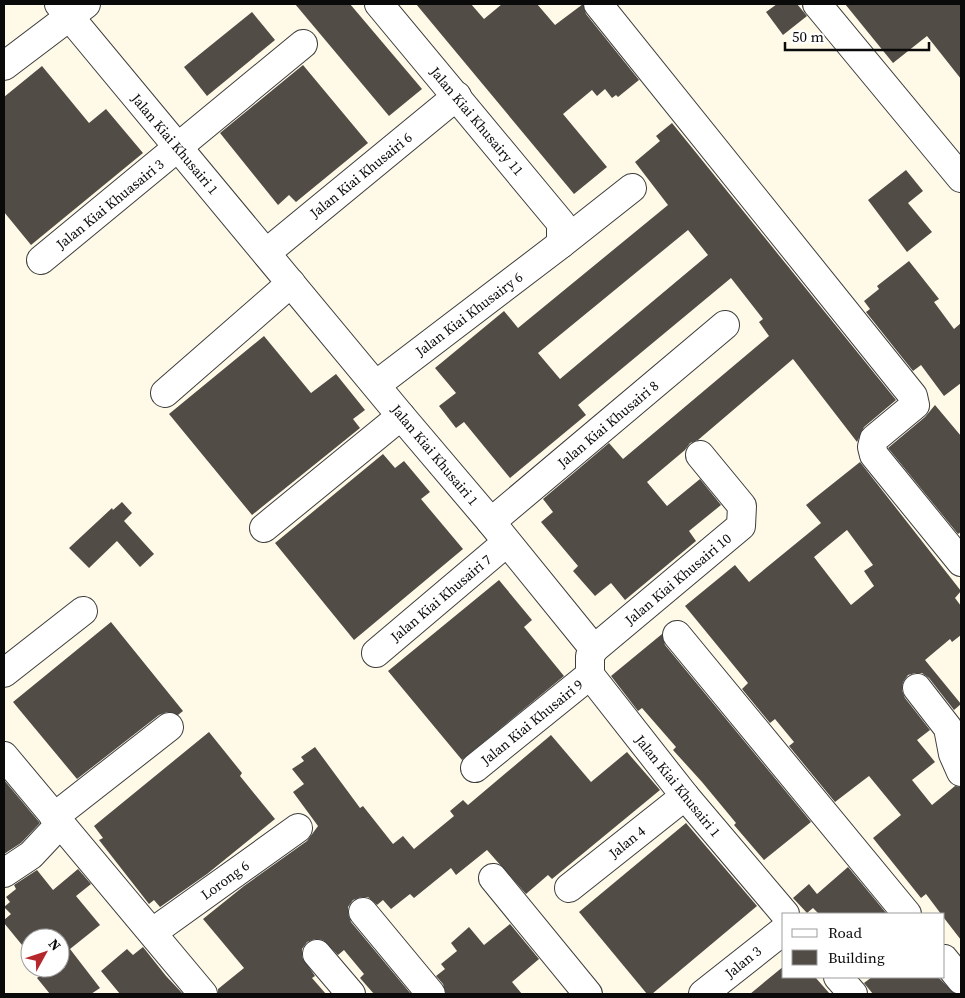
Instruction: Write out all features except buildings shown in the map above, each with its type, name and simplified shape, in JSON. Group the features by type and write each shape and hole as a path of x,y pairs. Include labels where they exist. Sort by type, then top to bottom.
{"street":[{"name":"Jalan Kiai Khusairy 11","path":"379,4 561,224 561,244"},
{"path":"598,4 913,396 915,405 874,439 872,446 874,455 961,562"},
{"path":"817,4 961,178"},
{"path":"4,66 72,8"},
{"name":"Jalan Kiai Khusairi 1","path":"72,8 178,148 499,532 594,649"},
{"name":"Jalan Kiai Khuasairi 3","path":"41,260 303,44"},
{"name":"Jalan Kiai Khusairi 6","path":"266,253 457,96"},
{"path":"561,244 632,188"},
{"name":"Jalan Kiai Khusairy 6","path":"376,385 561,244"},
{"path":"165,392 291,283"},
{"name":"Jalan Kiai Khusairi 8","path":"499,532 725,326"},
{"path":"264,528 401,416"},
{"name":"Jalan Kiai Khusairi 10","path":"594,649 741,526 742,506 700,455"},
{"name":"Jalan Kiai Khusairi 7","path":"376,653 499,532"},
{"path":"4,673 83,611"},
{"path":"677,635 906,913"},
{"path":"590,675 590,656 594,649"},
{"name":"Jalan Kiai Khusairi 1","path":"590,675 685,796 784,913"},
{"name":"Jalan Kiai Khusairi 9","path":"475,768 590,675"},
{"path":"916,688 948,728 953,754 961,772"},
{"path":"4,873 31,855 57,821 169,727"},
{"path":"4,756 203,994"},
{"name":"Jalan 4","path":"570,888 685,796"},
{"name":"Lorong 6","path":"148,926 298,828"},
{"path":"493,878 588,994"},
{"path":"363,912 431,994"},
{"name":"Jalan 3","path":"703,994 782,932"},
{"path":"317,954 351,994"},
{"path":"945,960 961,980"},
{"path":"839,978 852,994"}]}
